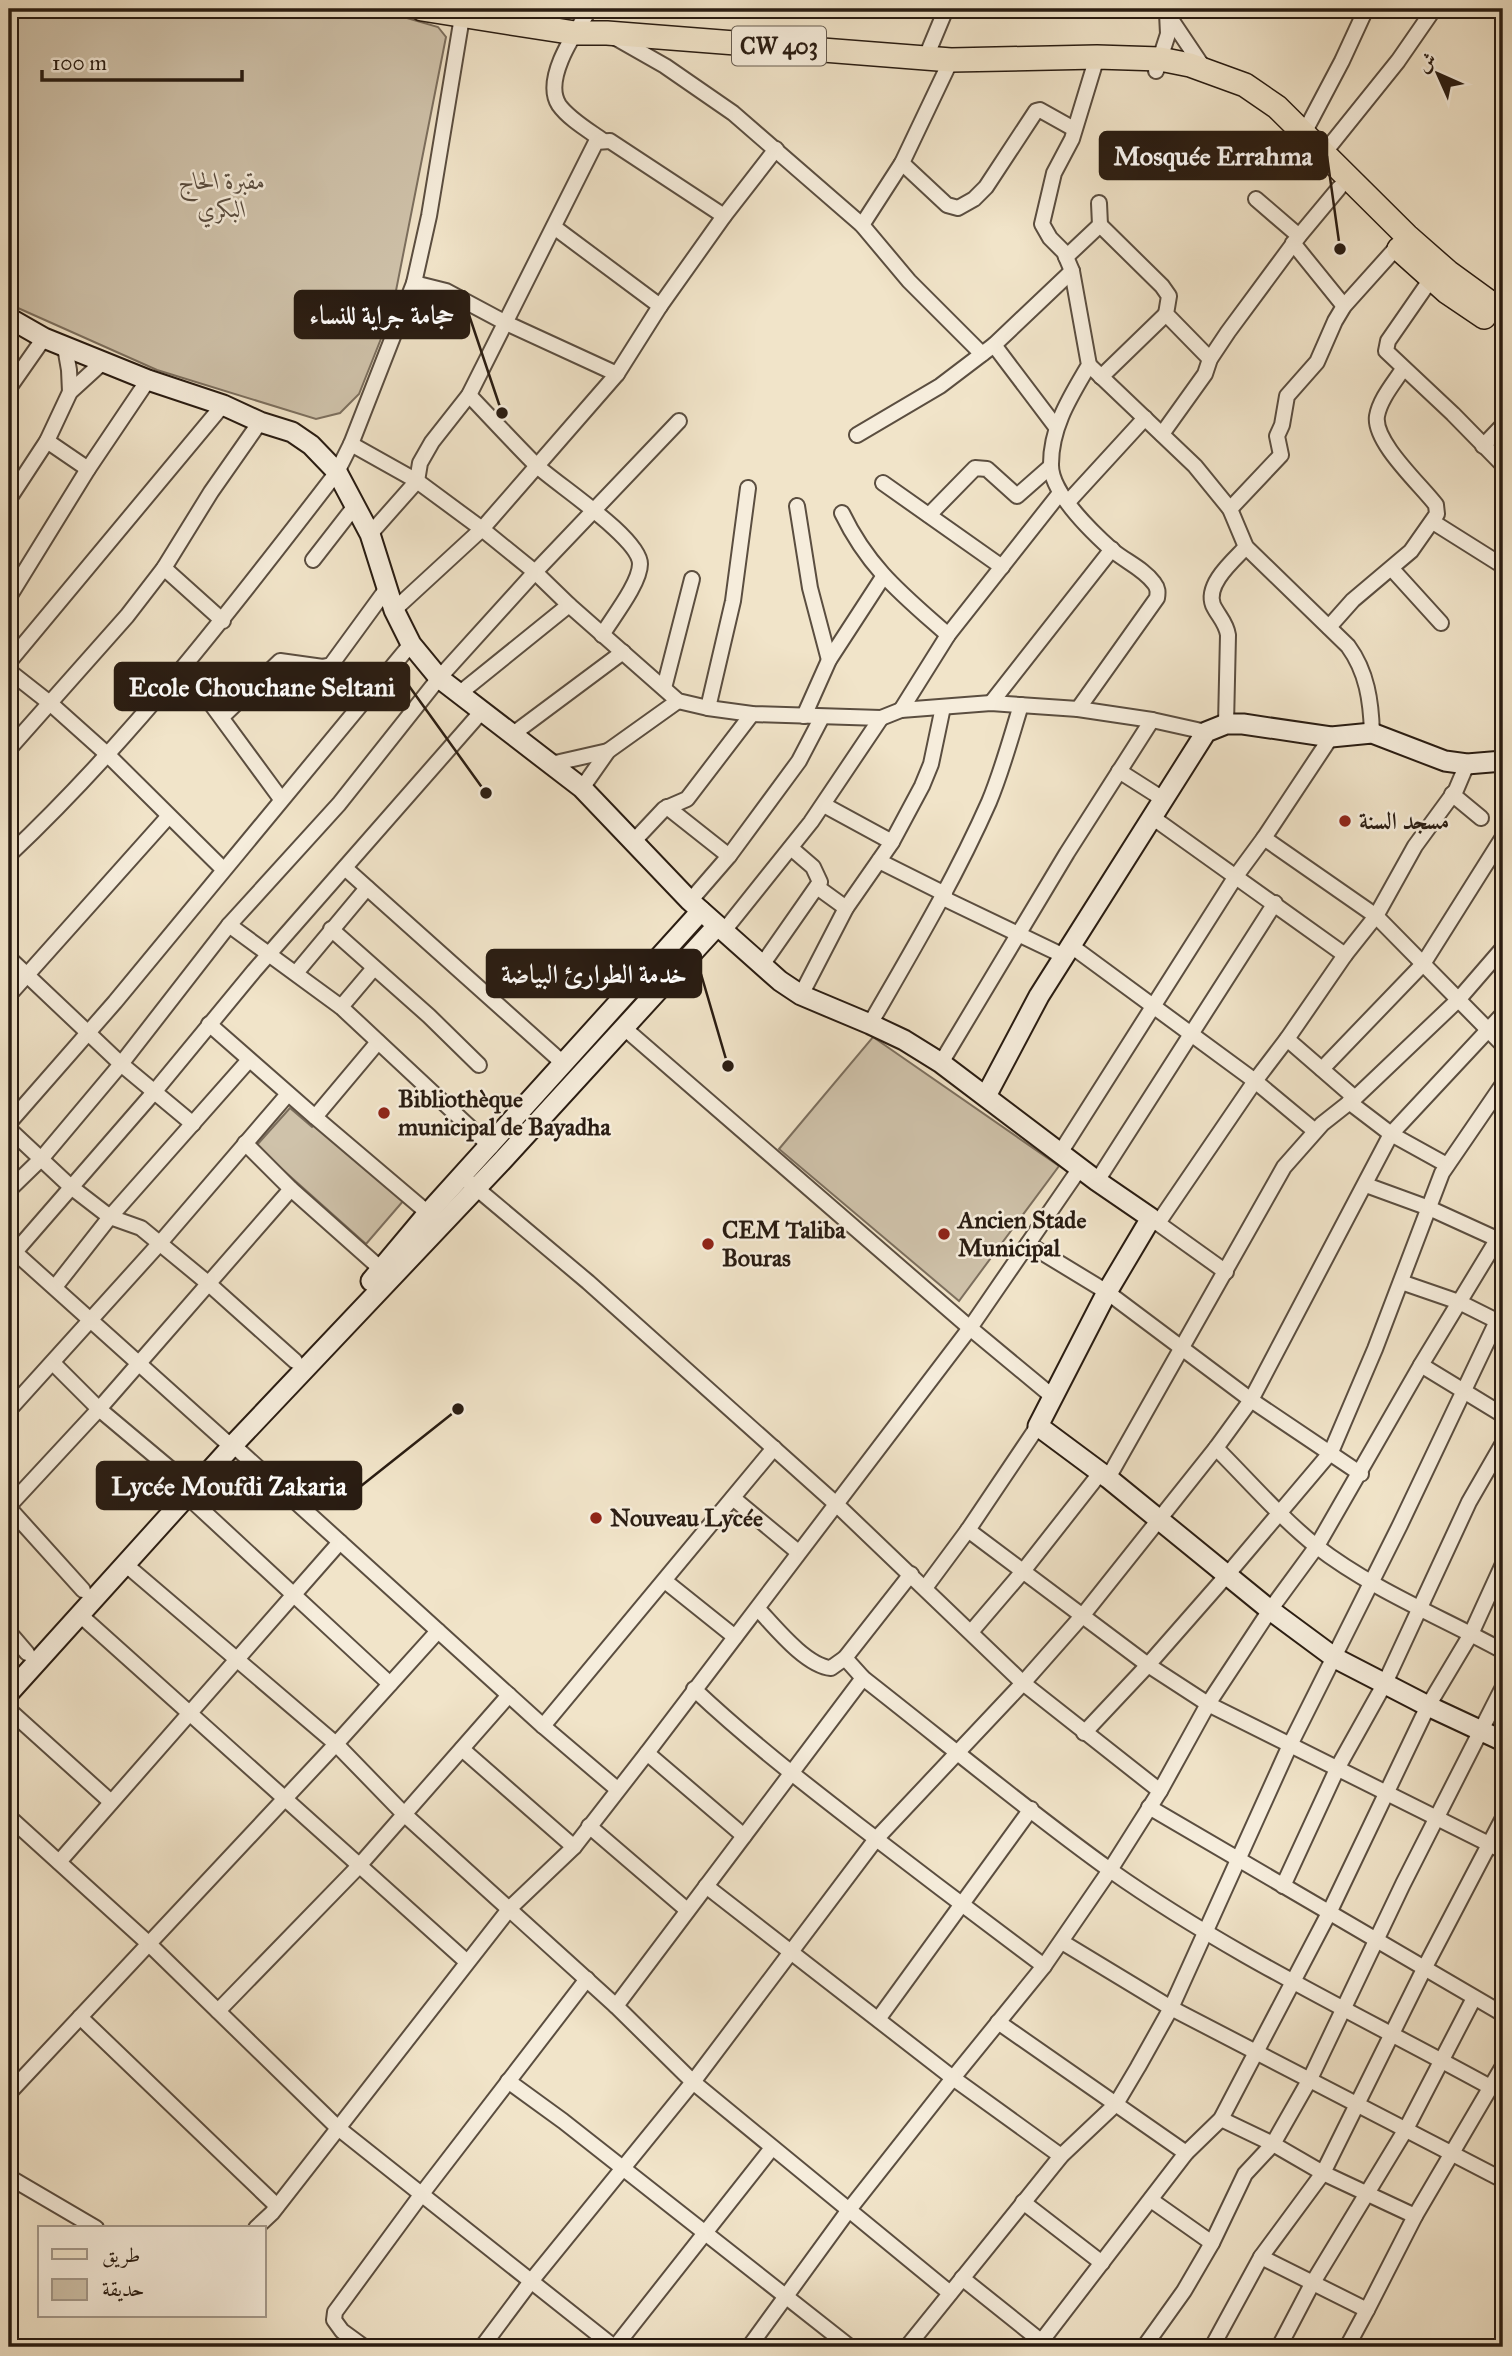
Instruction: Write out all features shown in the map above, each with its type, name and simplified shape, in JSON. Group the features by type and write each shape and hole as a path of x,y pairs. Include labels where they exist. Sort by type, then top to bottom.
{"main road":[{"name":"CW 403","path":"422,9 514,16 575,33 607,33 951,60 1097,57 1158,65 1190,65 1258,104 1300,144 1396,247 1431,279 1488,319 1503,326"},
{"name":"CW 403","path":"1210,77 1245,85 1278,107 1407,236 1448,272 1503,312"}],"street":[{"path":"590,9 557,70 555,94 559,105 567,113 602,140"},
{"path":"926,57 946,9"},
{"path":"1304,133 1366,9"},
{"path":"1324,153 1398,61 1434,9"},
{"path":"1158,65 1168,34 1166,10"},
{"path":"1166,10 1210,77"},
{"path":"9,855 108,755 184,667 223,621 337,472 351,444 414,283 429,216 452,13"},
{"path":"607,33 665,66 733,113 776,149 862,225 909,281 982,354"},
{"path":"1097,57 1074,129 1054,173 1042,224 1066,257 1072,271 1089,365 1195,466 1230,509 1246,547 1348,646 1362,667 1369,695 1372,733"},
{"path":"862,225 902,163 951,60"},
{"path":"902,163 947,205 958,208 974,199 986,187 1036,111 1041,110 1074,129"},
{"path":"370,534 417,481 420,463 432,442 469,395 596,142 610,141 724,216"},
{"path":"394,610 482,529 617,374 660,306 776,149"},
{"path":"1162,434 1206,374 1210,359 1296,239 1339,188"},
{"path":"1256,199 1296,239 1344,306"},
{"path":"1099,203 1100,225 1169,296 1166,314 1101,377"},
{"path":"1066,257 1100,225"},
{"path":"554,227 660,306"},
{"path":"1230,509 1281,455 1277,436 1282,425 1284,402 1317,362 1344,306 1396,247"},
{"path":"857,435 940,386 994,345 1072,271"},
{"path":"1431,279 1388,341 1386,351 1503,465"},
{"path":"414,283 446,291 506,323 617,374"},
{"path":"1166,314 1210,359"},
{"path":"9,318 65,347 292,432 311,444 337,472 370,534 394,610 411,644 439,678 582,788 632,843 720,929 801,995 904,1040 941,1063 1097,1181 1226,1272"},
{"path":"9,388 44,338"},
{"path":"994,345 1056,427"},
{"path":"65,347 70,392"},
{"path":"9,499 47,441 70,392 104,361"},
{"path":"1078,709 1157,598 1158,592 1153,581 1112,549 1064,498 1050,467 1056,427 1089,365"},
{"path":"1329,627 1353,600 1411,551 1437,514 1436,505 1399,463 1380,433 1377,422 1380,405 1403,369"},
{"path":"9,597 88,469 148,380"},
{"path":"469,395 538,467 593,510 637,551 640,562 637,578 602,635"},
{"path":"9,662 223,405"},
{"path":"901,710 948,635 1002,567 1064,498 1145,418"},
{"path":"9,1190 42,1158 121,1064 229,925 339,804 439,678 535,572 679,421"},
{"path":"9,749 127,616 164,568 211,492 260,422"},
{"path":"1483,446 1503,425"},
{"path":"47,441 88,469"},
{"path":"351,444 417,481 482,529 535,572 678,701 752,714 822,717 881,718 901,710 991,703 1078,709 1152,720 1206,732 1226,724 1243,724 1331,737 1372,733 1445,761 1467,764 1503,761"},
{"path":"929,515 975,468 987,469 1017,496 1050,467"},
{"path":"883,483 1002,567"},
{"path":"708,708 733,601 748,488"},
{"path":"313,560 355,506"},
{"path":"797,506 810,588 829,660"},
{"path":"842,513 859,544 883,577 948,635"},
{"path":"1433,522 1503,566"},
{"path":"1226,724 1228,635 1226,624 1213,605 1211,596 1222,574 1246,547"},
{"path":"991,703 1112,549"},
{"path":"164,568 223,621"},
{"path":"1392,569 1441,623"},
{"path":"804,716 829,660 883,577"},
{"path":"664,688 692,579"},
{"path":"222,717 280,661 323,667 331,665 388,587"},
{"path":"460,693 569,605"},
{"path":"296,1361 160,1243 132,1223 110,1217 71,1187 9,1126 411,644"},
{"path":"513,734 622,652"},
{"path":"184,667 281,799"},
{"path":"9,671 108,755 223,869"},
{"path":"582,788 608,751 678,701"},
{"path":"870,1024 944,896 990,798 1021,705"},
{"path":"801,995 846,908 892,842 922,786 931,764 943,708"},
{"path":"483,710 209,1024 155,1091 12,1250 543,1726 617,1789"},
{"path":"632,843 667,807 687,799 752,714"},
{"path":"228,1442 296,1361 344,1313 428,1213 469,1183 491,1147 696,906 799,761 822,717"},
{"path":"9,1693 125,1564 228,1442 469,1183 720,929 791,848 881,718"},
{"path":"941,1063 1018,933 1152,720"},
{"path":"986,1096 1039,996 1206,732"},
{"path":"1060,1153 1236,876 1331,737"},
{"path":"551,764 608,751"},
{"path":"925,1588 1038,1426 1107,1292 1154,1220 1376,916 1415,846 1452,794 1467,764"},
{"path":"1119,771 1163,799"},
{"path":"1452,794 1481,818"},
{"path":"824,804 892,842"},
{"path":"667,807 729,856"},
{"path":"9,995 168,817"},
{"path":"1152,817 1345,955"},
{"path":"1322,1069 1423,964 1503,837"},
{"path":"1264,838 1376,916 1503,1045"},
{"path":"762,965 817,887 820,878 791,848"},
{"path":"879,861 1018,933 1067,950 1153,1006 1255,1080 1315,1132"},
{"path":"345,868 564,1064"},
{"path":"817,887 846,908"},
{"path":"296,973 367,888"},
{"path":"1097,1181 1275,903"},
{"path":"229,925 341,1007 491,1147"},
{"path":"331,929 429,1016 479,1065"},
{"path":"971,1632 1104,1475 1226,1272 1284,1167 1315,1132 1458,1000 1503,947"},
{"path":"9,958 87,1034 193,1124"},
{"path":"341,1007 374,968"},
{"path":"487,2346 532,2280 693,2082 876,1839 1024,1683 1083,1615 1216,1448 1251,1400 1391,1135 1503,1014"},
{"path":"209,1024 428,1213"},
{"path":"623,1027 1052,1396"},
{"path":"1287,1039 1391,1135 1447,1165"},
{"path":"315,1116 378,1042"},
{"path":"55,1287 110,1217 249,1060"},
{"path":"1084,1733 1148,1665 1331,1452 1447,1165 1503,1084"},
{"path":"9,1410 160,1243 288,1094"},
{"path":"245,1143 381,1269"},
{"path":"258,2226 277,2206 510,1908 574,1847 648,1753 970,1328 1080,1168"},
{"path":"469,1183 588,1282 774,1448 1024,1683 1160,1791"},
{"path":"748,2347 848,2211 1044,1966 1111,1870 1160,1791 1208,1704 1270,1610 1317,1546 1361,1474 1421,1365 1500,1235 1366,1185"},
{"path":"83,1590 9,1507 141,1363 292,1189"},
{"path":"1028,1244 1107,1292 1251,1400 1361,1474"},
{"path":"907,2347 1061,2156 1116,2104 1171,2007 1290,1745 1500,1323 1459,1302 1401,1282"},
{"path":"54,1363 99,1409 390,1684"},
{"path":"1421,1365 1503,1415"},
{"path":"1038,1426 1161,1519 1270,1610 1335,1658 1503,1741"},
{"path":"1283,1886 1338,1767 1385,1683 1420,1611 1469,1502 1503,1443"},
{"path":"543,1726 774,1448"},
{"path":"1216,1448 1317,1546 1420,1611 1471,1633 1503,1651"},
{"path":"9,1673 83,1590 186,1489"},
{"path":"733,1498 798,1552"},
{"path":"968,1530 1148,1665 1208,1704 1497,1848"},
{"path":"59,1862 340,1542"},
{"path":"125,1564 337,1744 404,1814 587,1979 693,2082 950,2293"},
{"path":"962,2278 1042,2346 1186,2153 1221,2119 1329,1913 1428,1706 1471,1633 1503,1564"},
{"path":"758,1609 789,1642 819,1665 831,1668 845,1658 911,1574"},
{"path":"665,1581 736,1637"},
{"path":"79,1614 467,1962"},
{"path":"9,2093 337,1744 438,1631"},
{"path":"9,1632 27,1653"},
{"path":"845,1658 863,1678 1111,1870 1204,1931 1292,1983 1492,2088"},
{"path":"616,2006 863,1678"},
{"path":"1144,2347 1184,2291 1212,2243 1245,2174 1273,2144 1310,2079 1435,1819 1503,1687"},
{"path":"694,1689 738,1731 791,1773 1044,1966"},
{"path":"218,2011 358,1867 509,1695"},
{"path":"9,1710 111,1802"},
{"path":"462,1749 574,1847"},
{"path":"648,1753 744,1836"},
{"path":"1149,1807 1503,2014"},
{"path":"879,2018 1031,1809"},
{"path":"9,1817 148,1943 338,2128 615,2347 772,2148"},
{"path":"1215,2346 1261,2257 1323,2173 1425,1967 1497,1848 1503,1818"},
{"path":"589,1826 687,1910"},
{"path":"706,1886 953,2078 1061,2156"},
{"path":"1062,1942 1171,2007 1503,2180"},
{"path":"364,2347 342,2331 334,2320 335,2312 587,1979"},
{"path":"1279,2347 1312,2284 1406,2129 1474,1998"},
{"path":"79,2017 277,2206"},
{"path":"998,2022 1186,2153"},
{"path":"1347,2347 1415,2216 1503,2066"},
{"path":"508,2081 563,2121 850,2347"},
{"path":"1221,2119 1273,2144 1323,2173 1415,2216"},
{"path":"9,2178 93,2226"},
{"path":"1151,2200 1212,2243"},
{"path":"1023,2202 1102,2263"},
{"path":"1261,2257 1367,2310"}],"green space":[{"name":"مقبرة الحاج البكري","path":"9,9 376,9 438,27 446,37 392,311 359,394 340,413 316,419 157,370 9,304"},
{"name":"Ancien Stade Municipal","path":"873,1037 1059,1166 959,1301 779,1149"},
{"path":"290,1108 312,1127 317,1122 404,1200 366,1244 256,1146"}],"place":[{"name":"Mosquée Errahma","path":"1340,249"},
{"name":"حجامة جراية للنساء","path":"502,413"},
{"name":"Ecole Chouchane Seltani","path":"486,793"},
{"name":"مسجد السنة","path":"1345,821"},
{"name":"خدمة الطوارئ البياضة","path":"728,1066"},
{"name":"Bibliothèque municipal de Bayadha","path":"384,1113"},
{"name":"Ancien Stade Municipal","path":"944,1234"},
{"name":"CEM Taliba Bouras","path":"708,1244"},
{"name":"Lycée Moufdi Zakaria","path":"458,1409"},
{"name":"Nouveau Lycée","path":"596,1518"}]}
